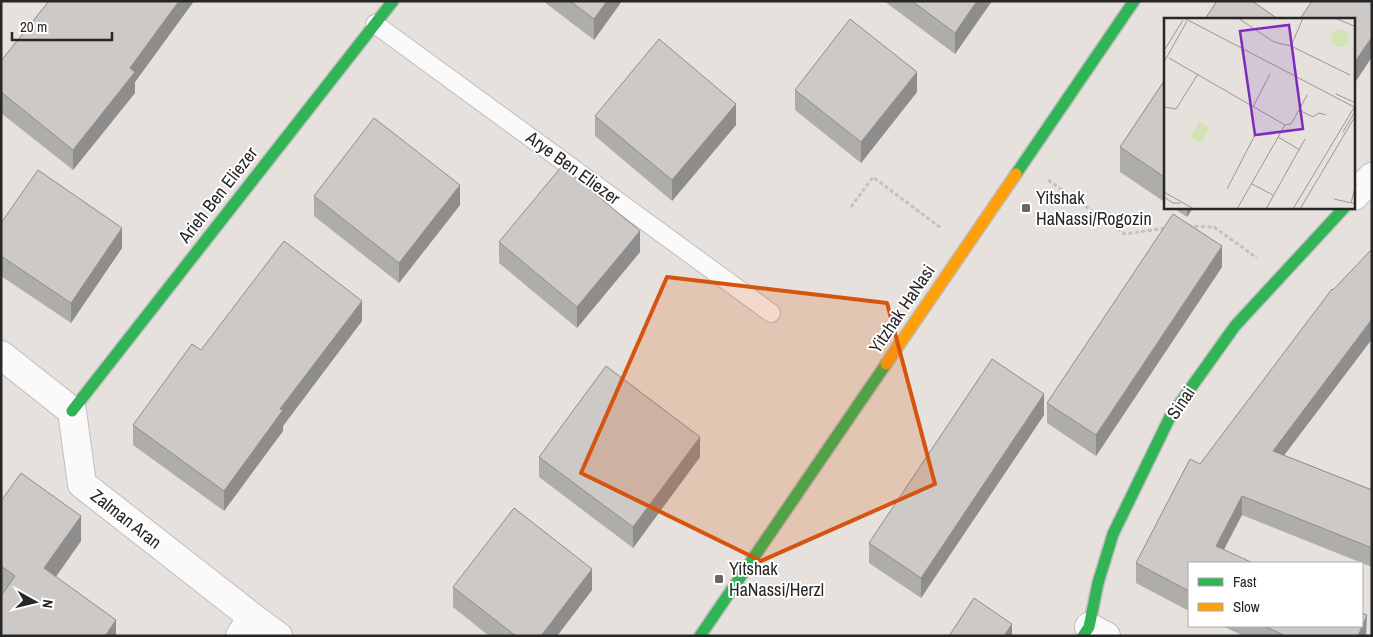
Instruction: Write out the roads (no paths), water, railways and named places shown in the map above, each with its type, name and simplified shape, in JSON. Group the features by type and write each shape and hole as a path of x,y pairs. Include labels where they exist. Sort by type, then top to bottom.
{"street":[{"name":"Arieh Ben Eliezer","path":"72,411 393,1"},
{"name":"Yitzhak HaNasi","path":"700,636 1134,1"},
{"path":"1356,194 1372,177"},
{"name":"Sinai","path":"1092,633 1098,583 1113,534 1170,417 1235,326 1343,209"},
{"path":"1,355 72,411"},
{"name":"Zalman Aran","path":"72,411 82,484 246,627 278,636"}],"lane":[{"name":"Arye Ben Eliezer","path":"375,24 771,312"}],"place":[{"name":"Yitshak HaNassi/Rogozin","path":"1026,208"},
{"name":"Yitshak HaNassi/Herzl","path":"719,579"}]}
